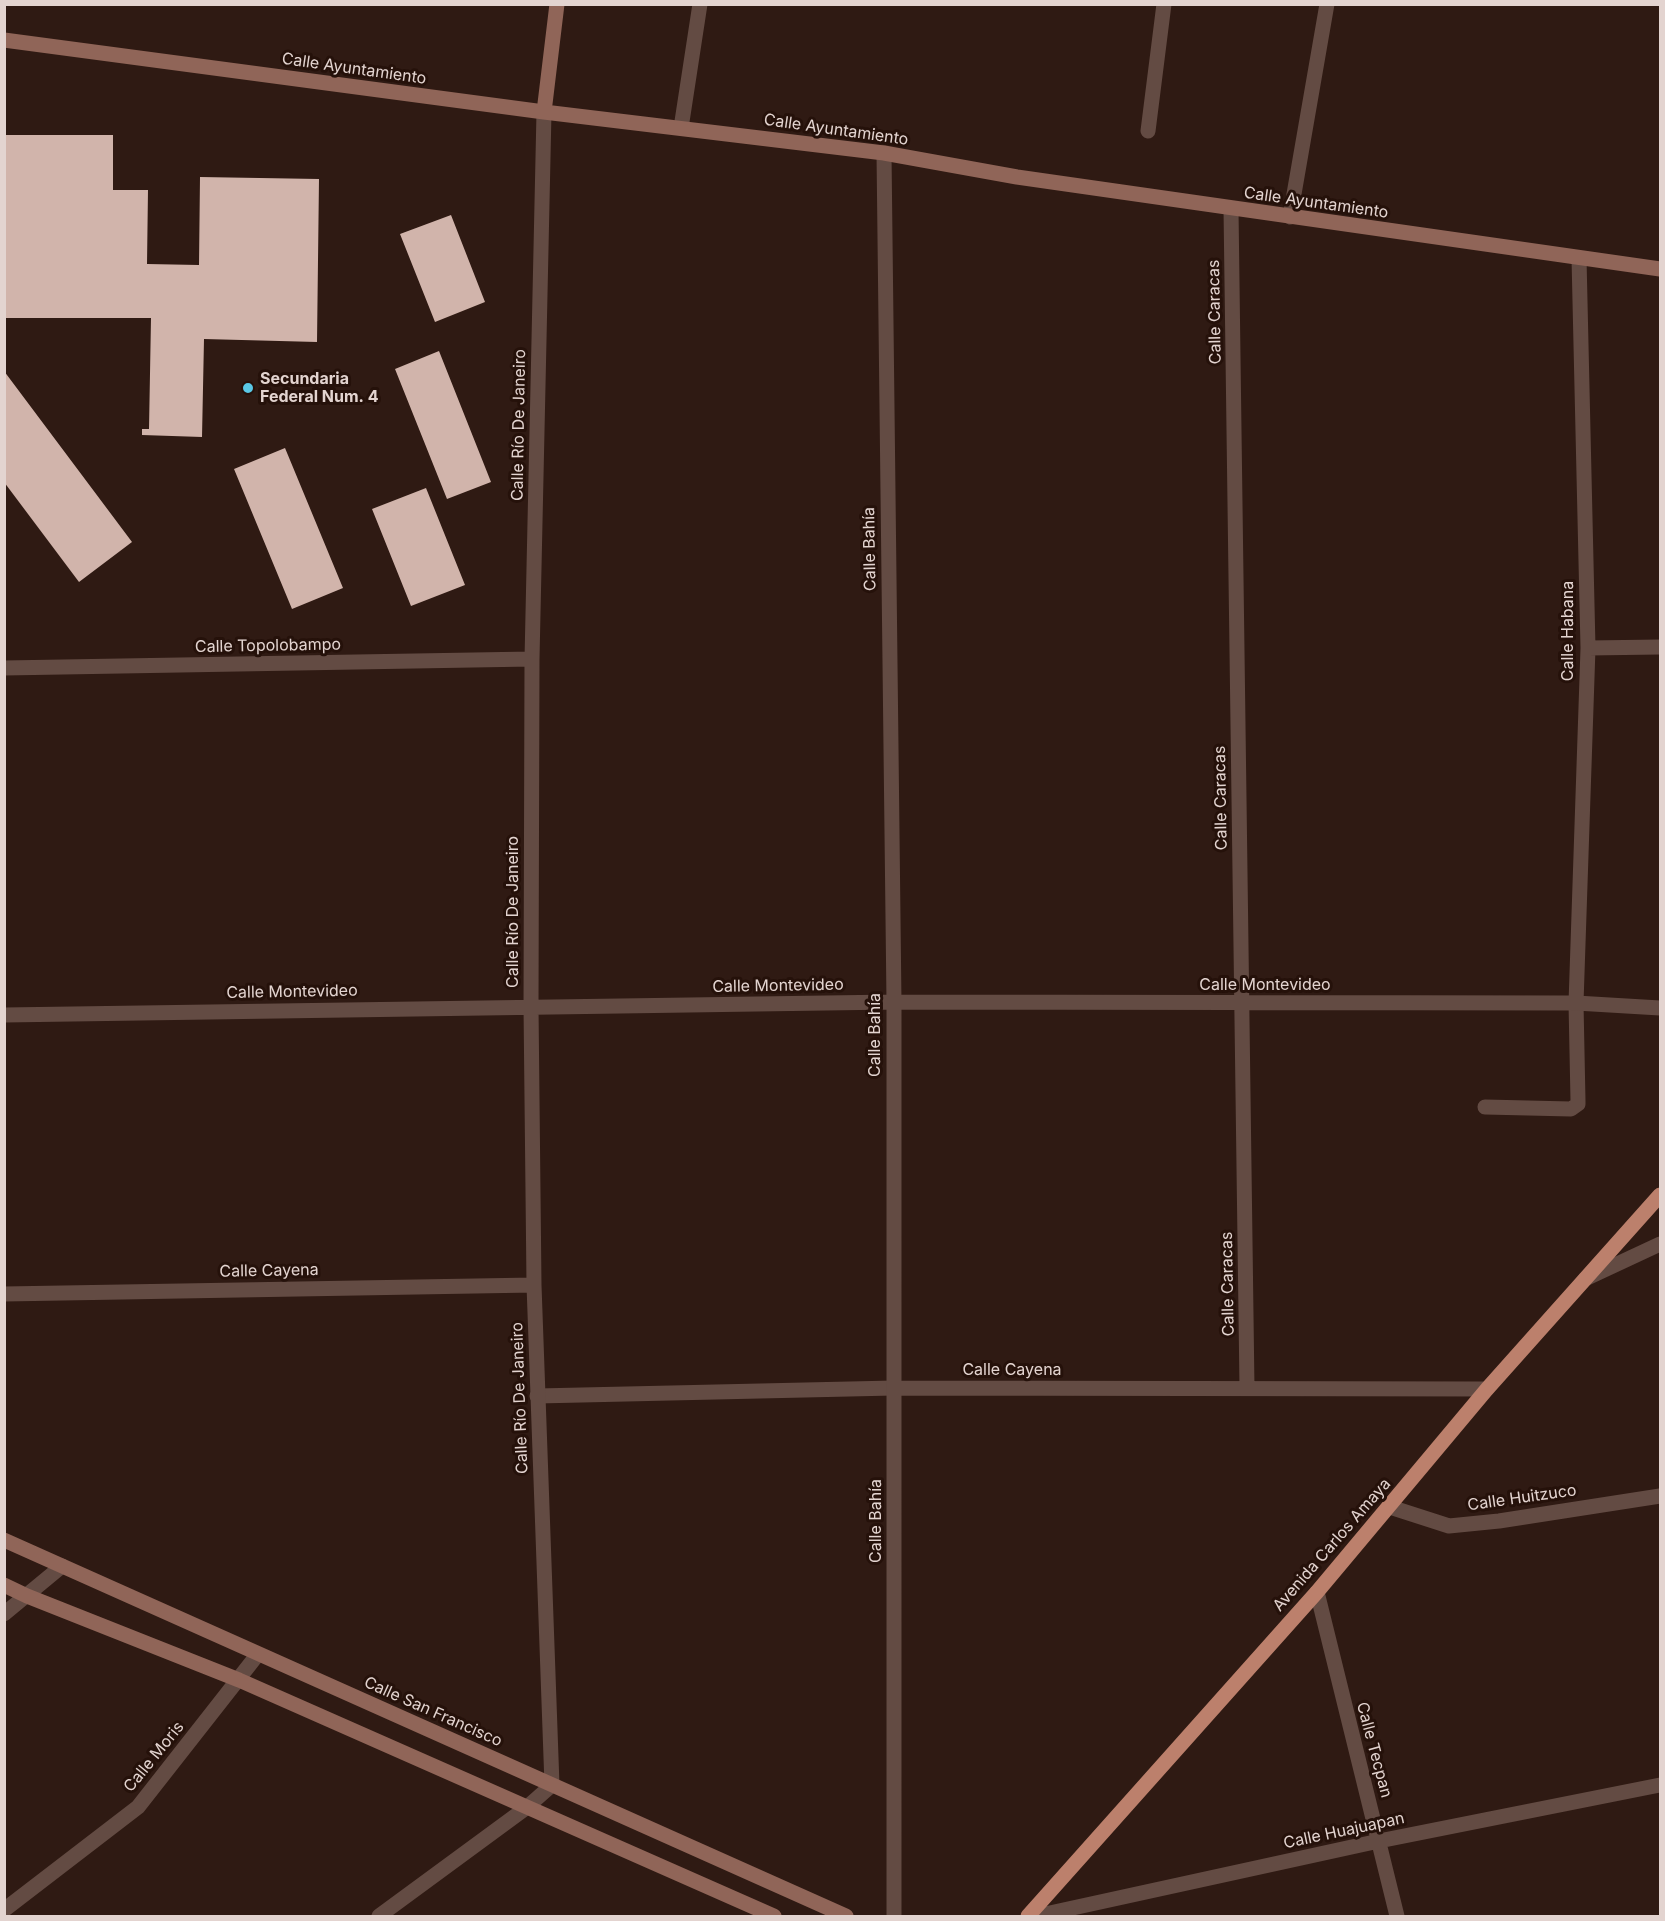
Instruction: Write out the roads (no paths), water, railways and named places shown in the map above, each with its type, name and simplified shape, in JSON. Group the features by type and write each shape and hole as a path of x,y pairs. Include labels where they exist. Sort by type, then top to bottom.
{"main road":[{"name":"Avenida Carlos Amaya","path":"1028,1917 1317,1592 1487,1389 1660,1195"}],"street":[{"name":"Calle Río De Janeiro","path":"552,1785 534,1285 531,1006 532,659 544,112 557,4"},
{"path":"681,128 700,4"},
{"path":"1148,131 1164,4"},
{"path":"1290,217 1327,4"},
{"name":"Calle Ayuntamiento","path":"4,40 544,112 884,153 1017,177 1231,209 1660,269"},
{"name":"Calle Bahía","path":"884,153 894,1002 894,1917"},
{"name":"Calle Caracas","path":"1231,209 1247,1388"},
{"name":"Calle Habana","path":"1485,1107 1571,1110 1578,1104 1576,1003 1588,648 1579,258"},
{"path":"1588,648 1660,647"},
{"name":"Calle Topolobampo","path":"4,668 532,659"},
{"name":"Calle Montevideo","path":"4,1015 894,1002 1576,1003 1660,1008"},
{"path":"1585,1279 1660,1244"},
{"name":"Calle Cayena","path":"4,1294 534,1285"},
{"name":"Calle Cayena","path":"537,1396 894,1388 1487,1389"},
{"name":"Calle Huitzuco","path":"1390,1507 1449,1526 1499,1521 1660,1496"},
{"name":"Calle San Francisco","path":"4,1540 846,1917"},
{"path":"4,1614 62,1566"},
{"path":"4,1585 239,1680 774,1917"},
{"name":"Calle Tecpan","path":"1317,1592 1397,1917"},
{"name":"Calle Moris","path":"4,1910 138,1807 258,1654"},
{"path":"379,1917 526,1808 552,1785"},
{"name":"Calle Huajuapan","path":"1036,1917 1379,1841 1660,1785"}],"place":[{"name":"Secundaria Federal Num. 4","path":"248,388"}]}
